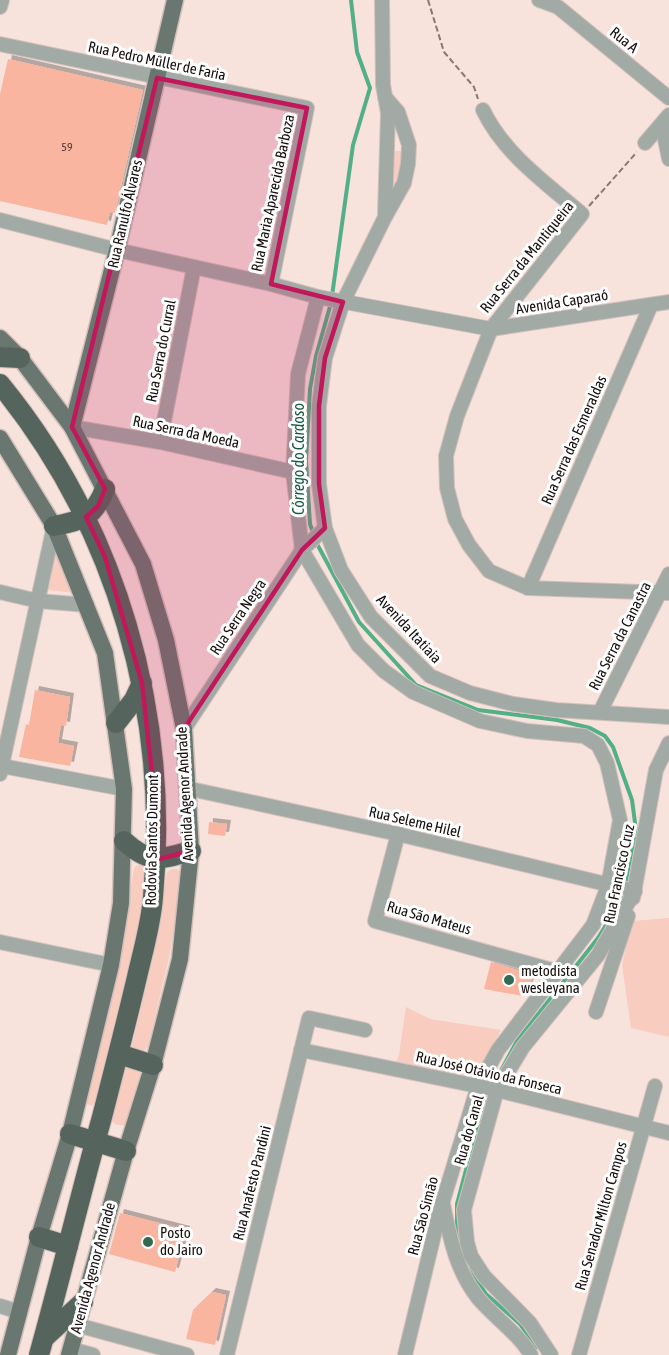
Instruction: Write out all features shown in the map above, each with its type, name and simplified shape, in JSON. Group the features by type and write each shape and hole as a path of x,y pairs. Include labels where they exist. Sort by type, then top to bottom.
{"highway":[{"path":"0,357 20,358"},
{"name":"Rodovia Santos Dumont","path":"0,384 46,445 86,517 105,557 129,632 142,683 150,729 155,801 153,898 148,930 119,1054 42,1346"},
{"path":"54,526 86,517 98,506 105,489"},
{"path":"116,723 134,700 142,683"},
{"path":"124,841 137,852 155,860 191,851"},
{"path":"119,1054 153,1065"},
{"path":"70,1134 126,1151"},
{"path":"39,1238 68,1246"},
{"path":"42,1346 82,1302"}],"main road":[{"name":"Rua Ranulfo Álvares","path":"72,427 117,250 175,0"},
{"name":"Avenida Agenor Andrade","path":"0,338 20,358 72,427 143,564 166,640 184,729 191,851 180,959 153,1065 82,1302 70,1352"},
{"path":"0,438 54,526 105,653 124,789 121,903 111,965 70,1134 19,1312 6,1334 8,1355"}],"street":[{"path":"0,8 2,0"},
{"path":"382,0 382,85 388,113 385,217"},
{"name":"Rua A","path":"539,0 562,4 669,98"},
{"name":"Rua Pedro Müller de Faria","path":"0,44 307,108"},
{"name":"Avenida Itatiaia","path":"386,98 398,112 409,145 404,183 343,302 325,358 319,406 319,484 325,528 341,570 371,617 430,676 470,693 513,704 556,710 669,717 667,723 669,730"},
{"name":"Rua Maria Aparecida Barboza","path":"271,284 307,108"},
{"path":"483,110 498,137 519,160 582,214"},
{"path":"645,144 665,120"},
{"path":"665,120 669,159"},
{"name":"Rua Serra da Mantiqueira","path":"582,214 491,330 457,416 446,456 447,488 455,519 469,545 489,571 528,588 665,593"},
{"name":"Avenida Caparaó","path":"0,220 318,297 491,330 669,302"},
{"name":"Rua Serra do Curral","path":"160,442 194,267"},
{"path":"302,550 293,472 298,374 318,297"},
{"name":"Rua Serra das Esmeraldas","path":"528,588 651,305"},
{"name":"Rua Serra da Moeda","path":"72,427 160,442 293,472"},
{"path":"54,526 1,770 124,789"},
{"name":"Rua Serra Negra","path":"184,729 302,550 325,528"},
{"name":"Rua do Canal","path":"302,550 358,645 384,671 413,692 480,721 527,731 584,736 598,745 607,763 620,820 608,886 593,925 498,1050 478,1086"},
{"name":"Rua Serra da Canastra","path":"600,712 665,593 669,574"},
{"path":"0,592 38,601 87,605"},
{"name":"Rua Francisco Cruz","path":"596,1012 635,891 656,770 669,743"},
{"name":"Rua Seleme Hilel","path":"186,788 398,834 635,891"},
{"name":"Rua São Mateus","path":"398,834 375,921 559,972"},
{"name":"Rua do Canal","path":"551,1355 530,1323 484,1276 471,1256 467,1242 464,1210 497,1090 523,1047 598,955 635,891"},
{"path":"0,942 111,965"},
{"name":"Rua Anafesto Pandini","path":"227,1355 309,1018 365,1030"},
{"name":"Rua José Otávio da Fonseca","path":"301,1050 497,1090 669,1133"},
{"name":"Rua São Simão","path":"405,1355 443,1202 478,1086"},
{"name":"Rua Senador Milton Campos","path":"579,1355 655,1086"},
{"path":"443,1202 452,1248 461,1274 478,1298 506,1328 523,1342 531,1355"},
{"path":"0,1306 19,1312"},
{"path":"77,1325 187,1355"},
{"path":"70,1352 93,1355"}],"path":[{"path":"428,0 444,52 474,87 483,110"},
{"name":"Rua Serra da Mantiqueira","path":"582,214 645,144"}],"highlighted area":[{"path":"157,78 307,108 271,284 343,302 325,358 319,406 319,484 325,528 302,550 184,729 191,851 155,860 155,802 142,683 105,557 86,517 98,506 105,489 72,427"}],"shaded area":[{"path":"405,151 402,180 388,202 389,153"},
{"path":"55,555 63,565 75,593 47,590"},
{"path":"145,864 142,925 97,1101 91,1106 85,1103 120,956 134,868"},
{"path":"178,869 181,873 181,883 169,958 148,1046 144,1051 135,1051 132,1046 156,943 167,872"},
{"path":"669,918 669,1037 631,1028 622,965 632,921"},
{"path":"406,1007 430,1019 501,1030 474,1083 395,1065 399,1055"},
{"path":"122,1066 139,1067 140,1073 127,1125 115,1124 110,1118"}],"building":[{"path":"8,59 143,90 115,213 110,212 107,225 0,201 0,94"},
{"path":"35,690 70,697 66,726 61,725 58,743 74,746 70,766 19,757 26,724 29,725"},
{"path":"209,822 227,824 225,836 208,834"},
{"name":"metodista wesleyana","path":"491,962 534,975 523,996 484,989"},
{"name":"Posto do Jairo","path":"120,1213 186,1230 175,1272 109,1254"},
{"path":"212,1292 226,1295 215,1345 186,1339 193,1310"}],"waterway":[{"name":"Córrego do Cardoso","path":"332,296 353,145 370,88 357,52 351,0"},
{"name":"Córrego do Cardoso","path":"314,535 310,524 306,461 310,389 316,356 331,303"},
{"name":"Córrego do Cardoso","path":"316,542 359,622 416,685 478,710 557,720 590,728 605,736 613,747 632,800 636,830 625,885"},
{"name":"Córrego do Cardoso","path":"457,1237 457,1204 484,1102 517,1041 598,938 619,904 623,892"},
{"name":"Córrego do Cardoso","path":"464,1261 486,1294 520,1324 537,1347"}],"place":[{"name":"metodista wesleyana","path":"509,980"},
{"name":"Posto do Jairo","path":"148,1242"}]}
